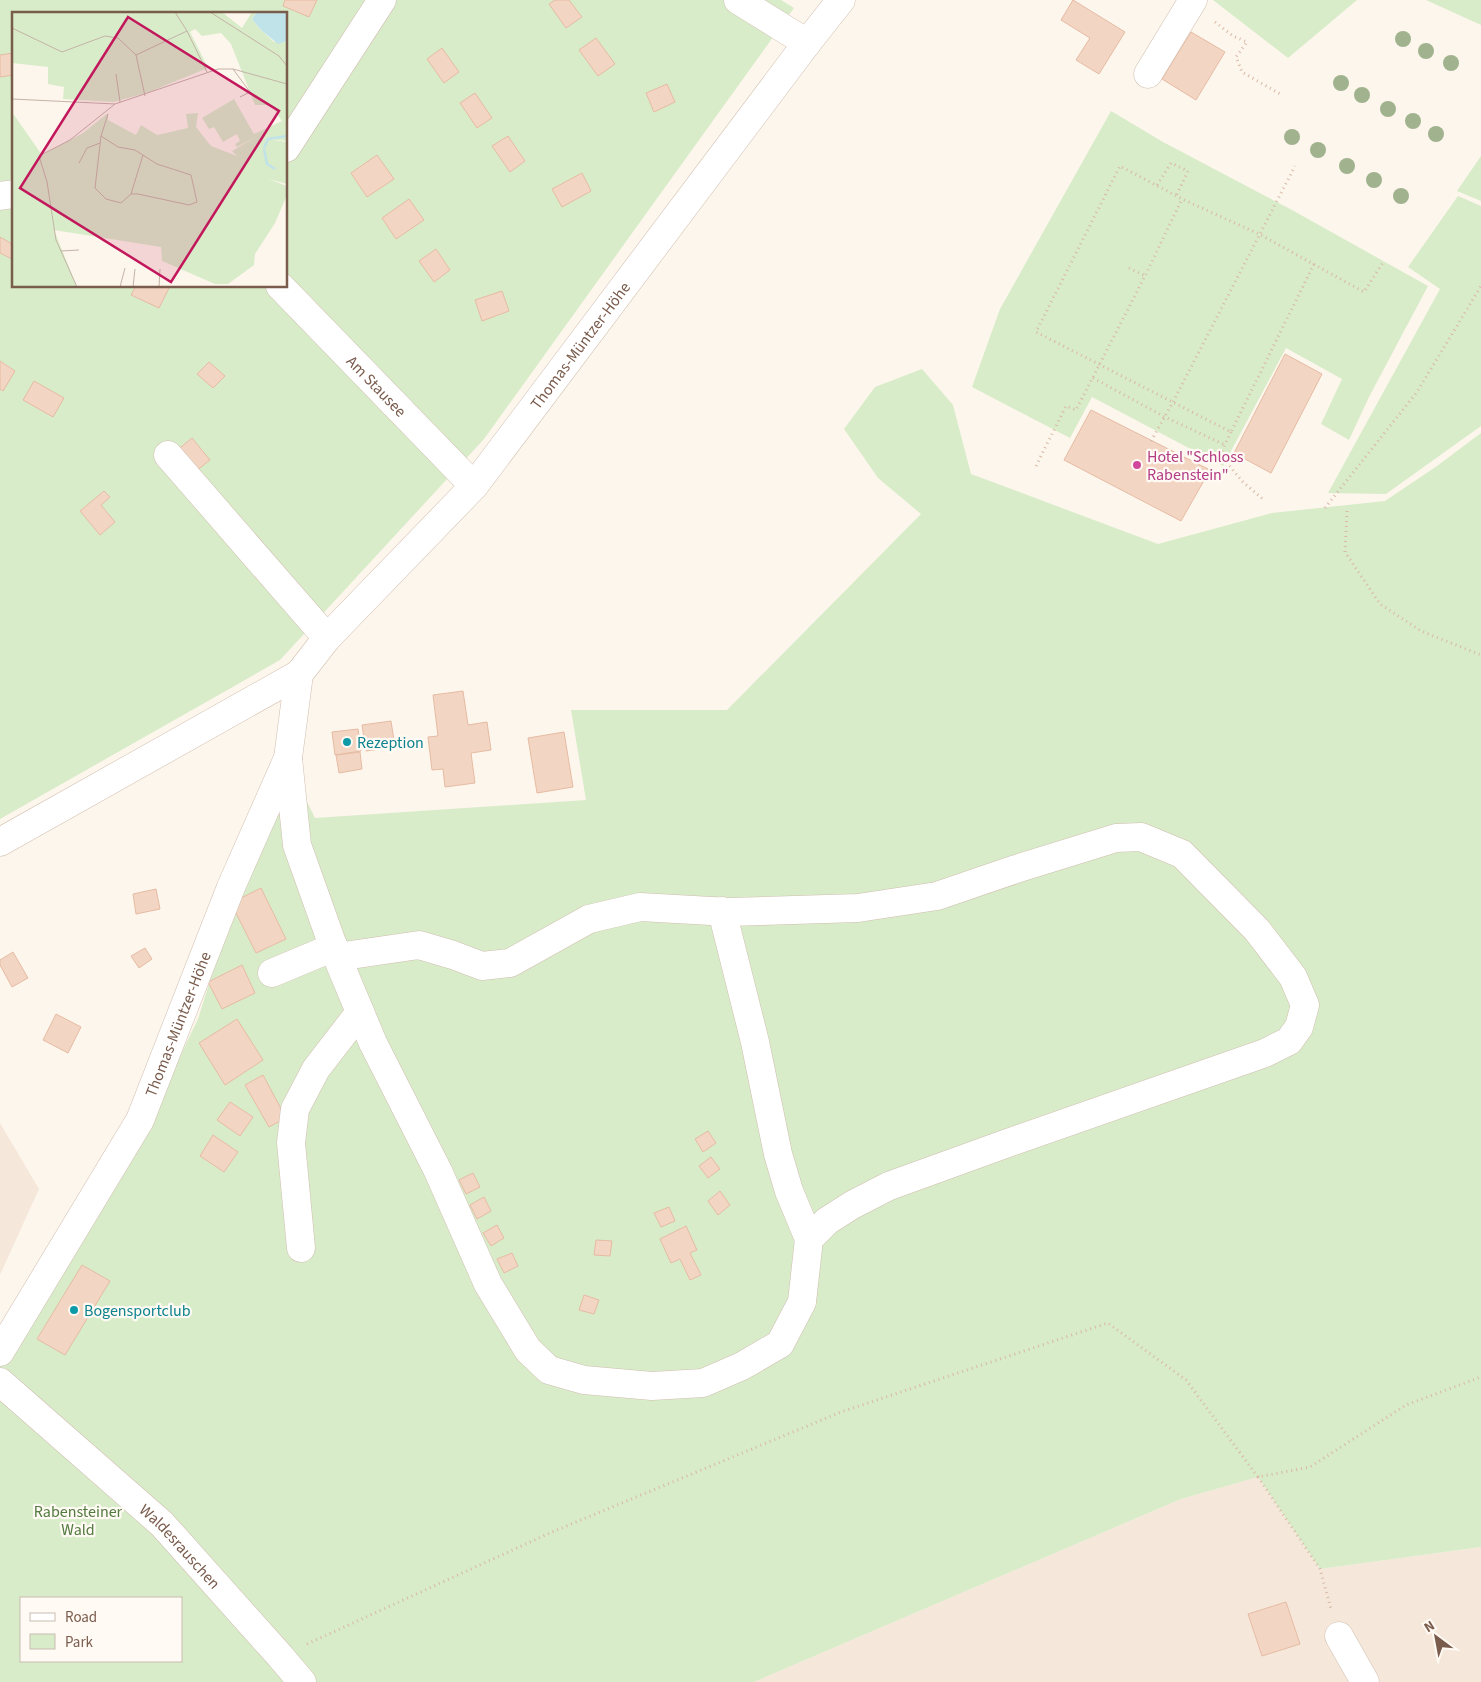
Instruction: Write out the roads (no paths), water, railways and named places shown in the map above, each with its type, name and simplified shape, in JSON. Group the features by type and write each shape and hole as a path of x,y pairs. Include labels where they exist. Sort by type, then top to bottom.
{"street":[{"path":"288,145 382,0"},
{"path":"738,0 807,43"},
{"name":"Thomas-Müntzer-Höhe","path":"0,842 299,674 327,638 474,486 841,0"},
{"path":"1148,74 1193,0"},
{"name":"Am Stausee","path":"282,288 474,486"},
{"path":"168,455 327,638"},
{"name":"Thomas-Müntzer-Höhe","path":"0,1352 140,1120 231,887 288,758 299,674"},
{"path":"288,758 297,844 336,952 373,1043 438,1171 488,1284 528,1350 549,1370 584,1380 652,1386 703,1383 742,1366 780,1344 802,1302 808,1239 789,1191 778,1154 755,1042 722,911"},
{"path":"272,973 336,952 419,945 453,954 482,966 510,963 589,919 640,907 722,911 858,908 937,896 1116,838 1141,837 1182,854 1257,930 1293,977 1305,1005 1299,1027 1288,1041 1265,1053 889,1186 852,1205 827,1221 808,1239"},
{"path":"301,1248 291,1143 295,1109 316,1069 360,1012"},
{"name":"Waldesrauschen","path":"0,1382 162,1524 302,1682"},
{"path":"1339,1636 1365,1682"}],"place":[{"name":"Hotel \"Schloss Rabenstein\"","path":"1137,465"},
{"name":"Rezeption","path":"347,742"},
{"name":"Bogensportclub","path":"74,1310"}],"park label":[{"name":"Rabensteiner Wald","path":"78,1520"}]}
